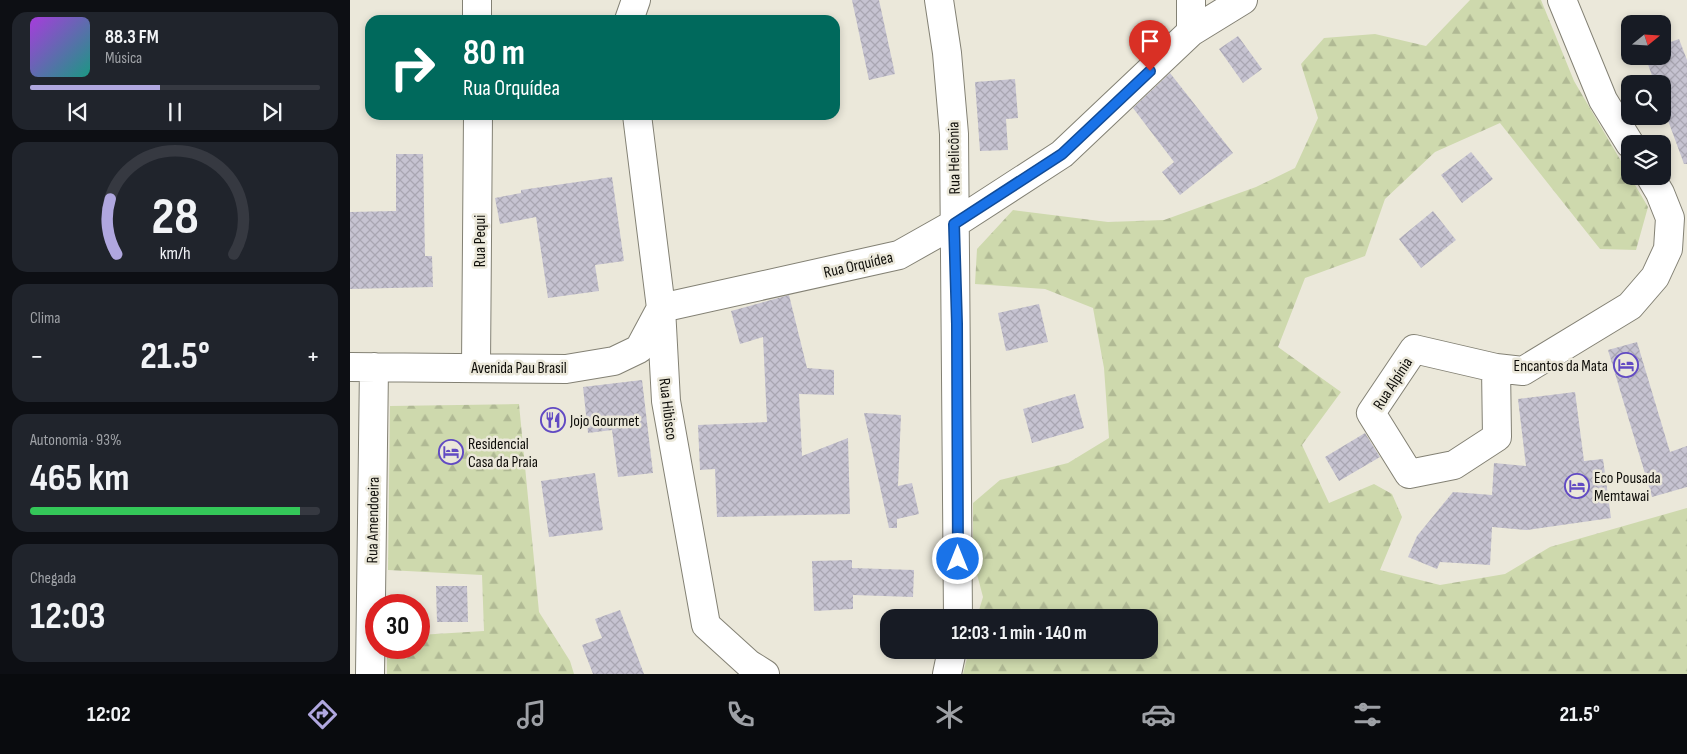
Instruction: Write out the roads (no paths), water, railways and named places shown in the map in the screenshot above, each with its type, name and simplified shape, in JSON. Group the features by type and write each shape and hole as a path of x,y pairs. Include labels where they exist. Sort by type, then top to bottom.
{"street":[{"path":"477,0 477,15"},
{"path":"631,15 636,0"},
{"name":"Rua Helicônia","path":"939,0 947,53 954,134 958,609"},
{"path":"1191,0 1191,32"},
{"name":"Rua Orquídea","path":"661,308 900,255 954,224 1062,154 1191,32 1243,0"},
{"path":"1562,0 1603,100 1624,135"},
{"name":"Rua Pequi","path":"476,366 478,120"},
{"name":"Rua Hibisco","path":"638,120 661,308 666,400 706,625 749,664 765,674"},
{"name":"Rua Alpínia","path":"1496,368 1497,437 1454,465 1409,474 1371,413 1414,349 1496,368 1523,371 1630,306 1656,278 1668,249 1670,218 1655,185"},
{"name":"Avenida Pau Brasil","path":"362,367 476,366 566,369 614,361 639,349 661,308"},
{"name":"Rua Amendoeira","path":"362,367 370,674"},
{"path":"947,674 950,659"}],"place":[{"name":"Encantos da Mata","path":"1626,365"},
{"name":"Jojo Gourmet","path":"553,420"},
{"name":"Residencial Casa da Praia","path":"451,452"},
{"name":"Eco Pousada Memtawai","path":"1577,486"}]}
